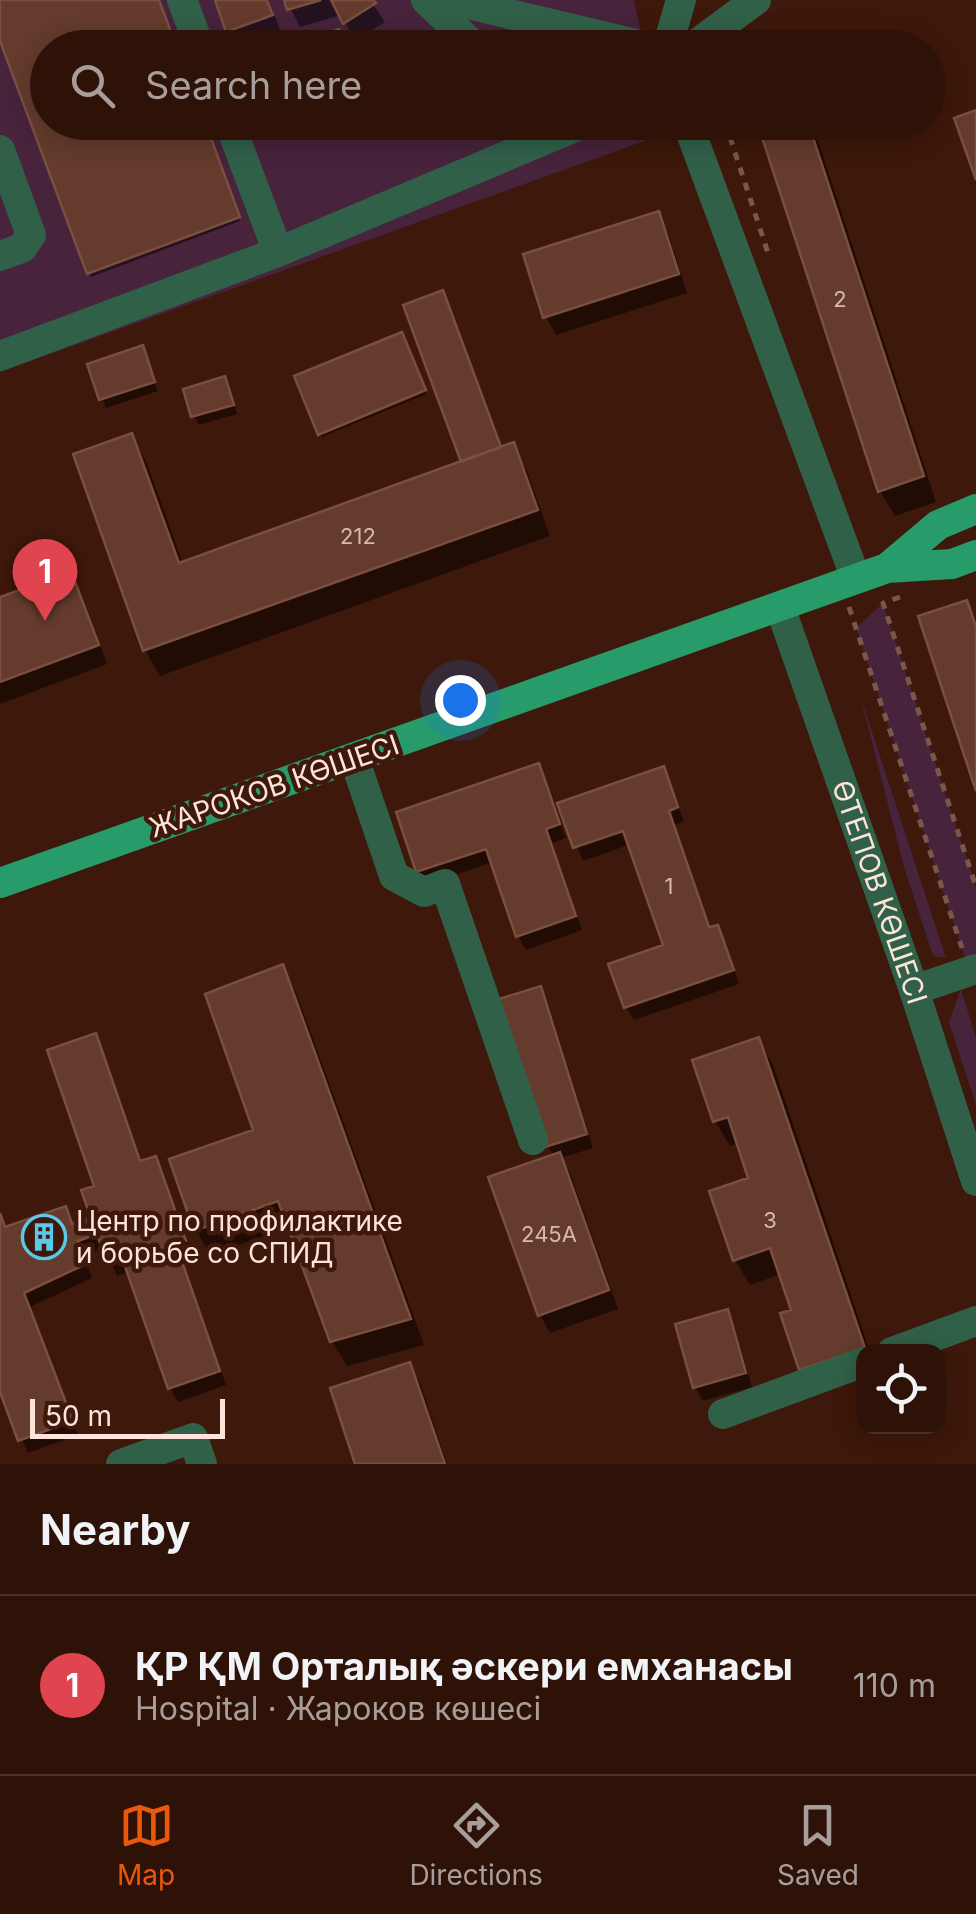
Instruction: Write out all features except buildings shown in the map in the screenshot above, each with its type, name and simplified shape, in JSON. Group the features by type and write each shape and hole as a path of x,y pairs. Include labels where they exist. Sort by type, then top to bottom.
{"main road":[{"name":"ЖАРОКОВ КӨШЕСІ","path":"887,568 938,525 976,508"},
{"name":"ЖАРОКОВ КӨШЕСІ","path":"0,883 856,578 887,568 952,564 976,555"}],"street":[{"path":"182,0 193,30"},
{"path":"426,0 457,30"},
{"path":"451,0 577,30"},
{"path":"672,30 681,0"},
{"path":"715,30 756,0"},
{"path":"236,140 278,252"},
{"path":"0,356 278,252 521,140"},
{"path":"695,140 856,578"},
{"path":"0,150 32,235 22,248 0,256"},
{"name":"ӨТЕПОВ КӨШЕСІ","path":"780,606 976,1181"},
{"path":"354,758 394,876 424,892 445,884 533,1140"},
{"path":"914,990 973,970"},
{"path":"913,1344 976,1320"},
{"path":"723,1414 856,1365"},
{"path":"120,1464 193,1438 202,1464"}],"path":[{"path":"883,604 976,887"},
{"path":"852,618 973,970"}],"shaded area":[{"path":"0,0 634,0 640,30 30,30 30,140 647,140 0,372"},
{"path":"883,603 976,887 976,959 966,961 856,628"},
{"path":"860,695 946,958 933,956 904,867"},
{"path":"961,989 976,1038 976,1105 949,1022"}],"place":[{"name":"ҚР ҚМ Орталық әскери емханасы","path":"45,621"},
{"name":"Центр по профилактике и борьбе со СПИД","path":"44,1237"}]}
